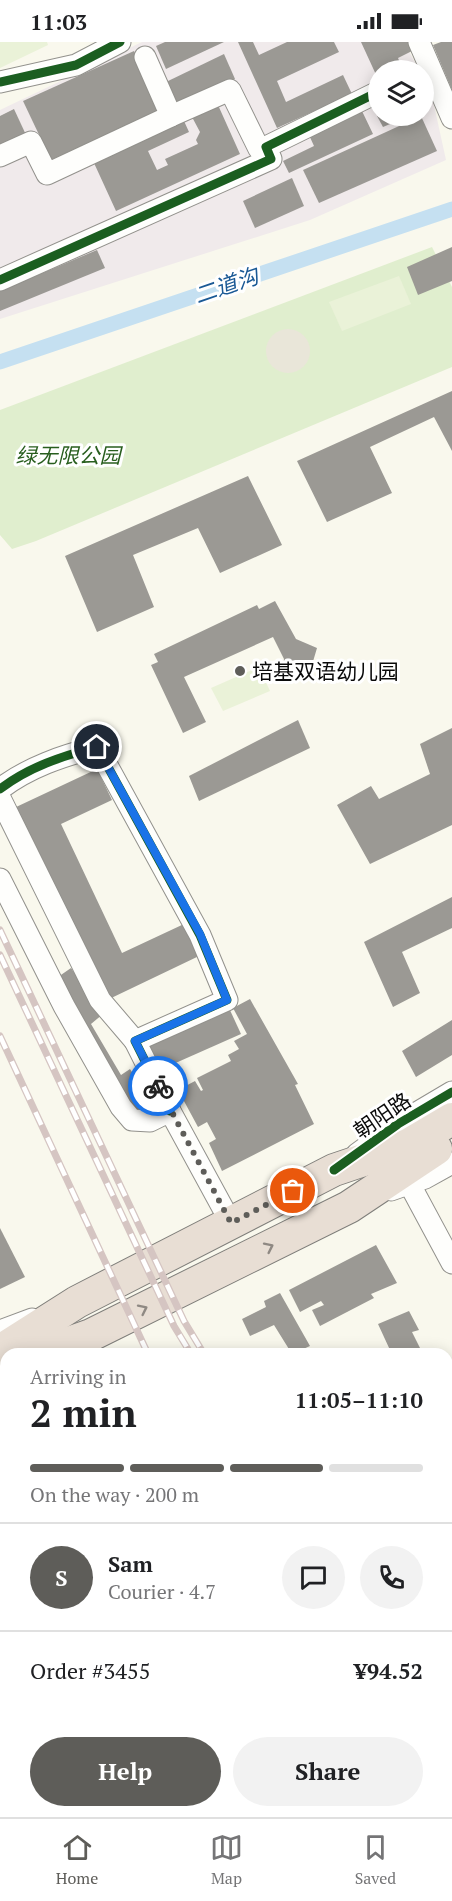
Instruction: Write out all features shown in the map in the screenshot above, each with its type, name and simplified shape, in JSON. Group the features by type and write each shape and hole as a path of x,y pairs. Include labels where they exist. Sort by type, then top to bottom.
{"highway":[{"name":"朝阳路","path":"5,1348 77,1302 334,1170 408,1145 452,1119"},
{"path":"55,1348 91,1335 349,1207 415,1161 452,1139"}],"street":[{"path":"0,82 76,65 120,42"},
{"path":"419,42 424,60"},
{"path":"145,57 171,116"},
{"path":"434,83 452,118"},
{"path":"0,156 31,142 47,174 230,90 260,149 368,97"},
{"path":"0,280 271,159 266,147"},
{"path":"0,789 18,776 63,756 97,747 200,934 227,1000 135,1041"},
{"path":"0,798 100,1000 135,1041 231,1223"},
{"path":"0,879 64,1006 121,1107 132,1120 150,1121 170,1111"},
{"name":"朝阳路","path":"334,1170 398,1124 452,1092"},
{"path":"349,1207 426,1178 452,1162"},
{"path":"409,1183 452,1263"},
{"name":"朝阳路","path":"0,1331 77,1302"},
{"path":"71,1348 91,1335"}],"shaded area":[{"path":"142,42 404,42 414,60 368,60 368,126 434,126 434,105 446,160 310,220 0,319 0,110"},
{"path":"288,329 304,335 310,351 304,367 288,373 272,367 266,351 272,335"}],"green space":[{"path":"0,42 47,42 48,45 0,68"},
{"name":"绿无限公园","path":"432,247 452,287 452,367 36,541 12,549 0,535 0,410"},
{"path":"399,276 411,304 342,331 329,302"},
{"path":"259,667 270,691 223,711 211,688"}],"building":[{"path":"165,42 224,42 166,69 156,46"},
{"path":"238,42 253,42 259,55 287,42 334,42 339,52 277,81 286,102 343,75 352,94 277,128"},
{"path":"361,42 411,42 414,50 398,58 399,60 369,60"},
{"path":"452,42 452,90 433,45"},
{"path":"134,51 161,109 51,160 23,101"},
{"path":"224,54 235,79 178,106 166,82"},
{"path":"218,105 240,154 116,211 94,163 184,121 189,132 148,151 157,170 168,165 165,159 198,144 196,140 200,132 192,117"},
{"path":"14,109 27,137 0,149 0,116"},
{"path":"362,111 373,134 289,173 283,161 314,146 309,135"},
{"path":"399,126 426,126 437,151 319,203 303,170"},
{"path":"292,178 304,206 255,228 243,201"},
{"path":"452,247 452,281 418,295 407,267"},
{"path":"97,250 105,268 0,311 0,291"},
{"path":"452,391 452,451 434,417 370,447 392,493 327,522 297,461"},
{"path":"248,476 282,545 220,573 198,528 133,555 154,607 97,632 65,556"},
{"path":"275,601 296,639 317,648 309,675 283,664 284,659 273,637 184,677 206,722 183,733 151,665 158,662 154,654 257,605 259,609"},
{"path":"298,720 310,748 199,801 189,776"},
{"path":"452,728 452,825 370,864 337,805 371,786 379,799 430,774 420,744"},
{"path":"97,769 112,800 61,824 122,953 184,924 199,956 105,1001 14,808"},
{"path":"452,897 452,928 402,952 420,993 393,1007 364,942"},
{"path":"71,968 103,1014 91,1024 121,1075 130,1069 153,1105 133,1116 58,977"},
{"path":"250,999 298,1084 295,1085 314,1124 222,1171 209,1143 216,1139 207,1122 198,1127 178,1090 195,1081 201,1091 203,1090 197,1078 231,1061 228,1055 239,1049 234,1041 247,1034 233,1008"},
{"path":"229,1008 241,1034 162,1069 148,1044"},
{"path":"452,1020 452,1055 416,1077 402,1051"},
{"path":"0,1228 25,1277 0,1289"},
{"path":"376,1245 397,1283 371,1294 374,1298 320,1326 312,1310 324,1305 321,1301 300,1312 289,1290"},
{"path":"280,1293 310,1346 288,1348 274,1325 250,1336 242,1319 266,1307 264,1301"},
{"path":"409,1311 419,1330 412,1332 420,1348 389,1348 378,1324"}],"waterway":[{"name":"二道沟","path":"0,362 452,209"}],"railway":[{"path":"0,930 184,1321 200,1348"},
{"path":"0,955 174,1326 187,1348"},
{"path":"0,1036 145,1348"}],"cycle path":[{"path":"0,82 76,65 120,42"},
{"path":"0,280 271,159 266,147 368,97"},
{"path":"0,789 22,774 46,763 97,747 200,935 227,1000 135,1041 170,1111"},
{"path":"334,1170 398,1124 452,1092"}],"way so far":[{"path":"158,1086 231,1223 293,1191"}],"place":[{"name":"培基双语幼儿园","path":"240,671"}],"route":[{"path":"97,747 200,934 227,1000 157,1034 135,1041 158,1086"}]}
